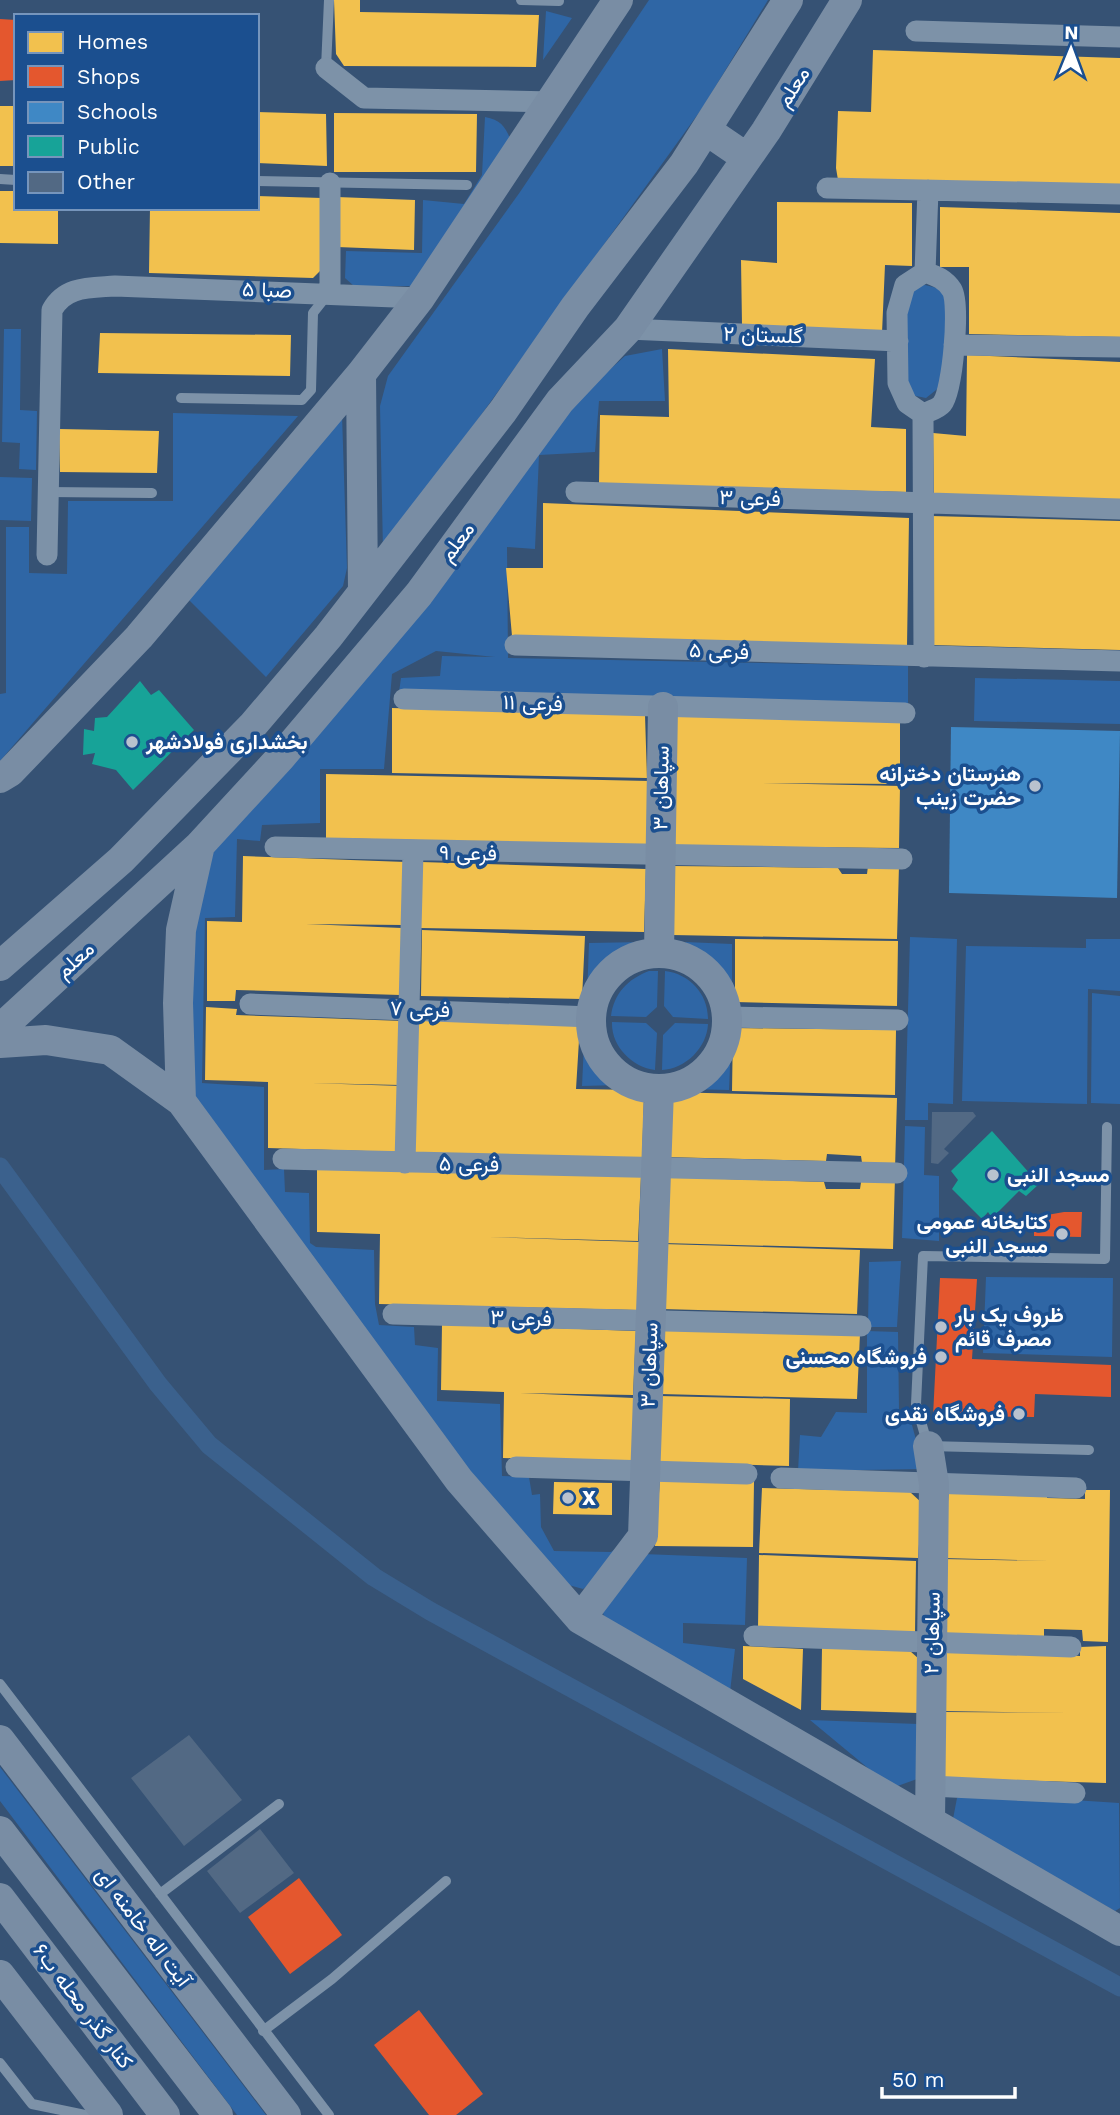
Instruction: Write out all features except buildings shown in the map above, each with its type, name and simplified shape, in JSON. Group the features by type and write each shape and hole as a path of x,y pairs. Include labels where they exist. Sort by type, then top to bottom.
{"street":[{"path":"0,778 10,772 139,637 361,374 420,298 618,0"},
{"name":"معلم","path":"0,967 121,860 253,725 503,411 575,307 684,164 788,0"},
{"name":"معلم","path":"0,1029 200,845 281,757 419,594 560,401 628,329 747,158 847,0"},
{"path":"916,31 1120,37"},
{"path":"326,68 364,98 552,102"},
{"path":"706,130 747,158"},
{"path":"330,183 330,292"},
{"path":"827,188 1120,194"},
{"path":"925,272 928,190"},
{"path":"923,414 907,403 898,383 898,313 905,285 925,272"},
{"path":"923,414 941,405 949,389 954,345 954,292 941,278 925,272"},
{"name":"صبا ۵","path":"47,555 52,310 59,297 79,288 115,286 330,292 420,298"},
{"name":"گلستان ۲","path":"628,329 898,341"},
{"path":"954,345 1120,347"},
{"path":"361,374 363,590"},
{"path":"923,414 924,657"},
{"name":"فرعی ۳","path":"576,492 923,505 1120,509"},
{"name":"فرعی ۵","path":"515,645 1120,661"},
{"name":"فرعی ۱۱","path":"404,699 905,713"},
{"name":"سپاهان ۳","path":"659,953 663,707"},
{"path":"253,725 281,757"},
{"path":"181,1101 178,1003 181,930 200,845"},
{"name":"فرعی ۹","path":"275,847 660,857 902,859"},
{"path":"405,1163 413,852"},
{"path":"659,953 688,960 713,979 723,997 728,1017 725,1039 708,1068 681,1086 659,1089 637,1085 617,1075 598,1049 591,1017 595,997 606,979 620,965 638,956 659,953"},
{"name":"فرعی ۷","path":"250,1004 591,1017"},
{"path":"728,1017 898,1020"},
{"path":"0,1043 46,1040 110,1050 181,1101 459,1480 580,1619 1120,1931"},
{"name":"سپاهان ۳","path":"580,1619 643,1536 654,1169 659,1089"},
{"name":"فرعی ۵","path":"283,1159 897,1173"},
{"name":"فرعی ۳","path":"393,1314 861,1325"},
{"name":"سپاهان ۲","path":"928,1446 934,1483 930,1821"},
{"path":"516,1467 747,1474"},
{"path":"781,1478 1076,1488"},
{"path":"754,1636 932,1645 1071,1647"},
{"name":"آیت اله خامنه ای","path":"0,1740 286,2115"},
{"path":"931,1786 1075,1793"},
{"path":"0,1831 218,2115"},
{"name":"کنار گذر محله ب۶","path":"0,1898 165,2115"},
{"path":"0,1975 108,2115"}],"lane":[{"path":"326,68 329,0"},
{"path":"521,0 559,1"},
{"path":"259,181 467,185"},
{"path":"181,398 302,400 310,390 313,313 330,292"},
{"path":"48,492 152,493"},
{"path":"1089,1450 928,1446 916,1404 923,1256 1105,1259 1107,1127"},
{"path":"0,1684 329,2115"},
{"path":"160,1894 279,1804"},
{"path":"263,2031 332,1979 446,1881"},
{"path":"0,2063 32,2104 85,2115"}],"shaded area":[{"path":"649,0 768,0 703,107 383,551 380,406 388,376 520,192"},
{"path":"546,11 572,18 543,60"},
{"path":"485,117 503,125 512,143 413,286 354,286 345,278 346,251 422,253 423,200 464,204 482,175"},
{"path":"916,286 941,289 949,323 941,386 926,398 911,395 902,382 903,311"},
{"path":"4,329 21,329 20,410 37,411 36,470 19,469 20,443 2,442"},
{"path":"662,349 665,401 599,401 595,452 539,455 535,549 507,547 508,658 908,666 908,707 399,692 401,678 440,676 442,656 495,657 436,651 392,674 384,769 320,769 320,823 262,825 260,841 237,839 235,917 205,918 202,1083 264,1087 264,1170 284,1169 285,1192 309,1193 310,1243 316,1247 374,1250 375,1304 379,1325 414,1327 415,1345 438,1348 437,1401 500,1404 502,1476 529,1477 532,1495 540,1494 541,1527 554,1551 611,1552 622,1544 594,1581 583,1589 558,1582 529,1550 187,1101 184,993 207,860 579,397 625,356"},
{"path":"173,413 298,416 0,761 0,694 6,693 6,527 29,527 29,573 67,574 68,501 173,501"},
{"path":"342,415 347,568 343,586 266,677 189,600"},
{"path":"0,477 32,478 31,521 0,520"},
{"path":"975,678 1120,681 1120,724 974,721"},
{"path":"910,937 957,939 953,1104 928,1103 928,1120 905,1120"},
{"path":"1086,939 1120,939 1120,991 1088,989 1087,1104 962,1101 966,946 1086,948"},
{"path":"644,942 612,967 587,997 589,943"},
{"path":"685,942 732,944 732,993 714,968"},
{"path":"649,971 658,971 657,1007 646,1017 611,1016 615,1000 623,988"},
{"path":"665,971 682,976 696,987 705,1001 708,1019 673,1017 664,1006"},
{"path":"1092,993 1120,996 1120,1104 1091,1103"},
{"path":"612,1022 646,1023 657,1033 655,1070 638,1065 624,1054 615,1039"},
{"path":"675,1023 708,1024 707,1033 693,1056 679,1066 662,1070 663,1035"},
{"path":"731,1043 729,1090 688,1089 716,1065"},
{"path":"584,1044 619,1085 582,1086"},
{"path":"905,1126 925,1127 924,1175 939,1176 939,1241 902,1238"},
{"path":"901,1261 897,1327 868,1327 869,1262"},
{"path":"986,1277 1113,1278 1112,1357 983,1353"},
{"path":"867,1331 898,1332 899,1410 909,1414 924,1469 798,1471 800,1435 821,1437 836,1412 867,1413"},
{"path":"643,1554 747,1558 745,1625 683,1623 683,1643 735,1649 730,1692 605,1619 602,1610"},
{"path":"810,1720 918,1724 917,1779 892,1788"},
{"path":"0,1767 266,2115 237,2115 0,1801"},
{"path":"966,1793 1119,1803 1120,1908 1115,1911 953,1819 957,1798"}],"waterway":[{"path":"0,1167 158,1384 209,1445 374,1577 430,1611 1120,1987"}],"place":[{"name":"بخشداری فولادشهر","path":"132,742"},
{"name":"هنرستان دخترانه حضرت زینب","path":"1035,786"},
{"name":"مسجد النبی","path":"993,1175"},
{"name":"کتابخانه عمومی مسجد النبی","path":"1062,1234"},
{"name":"ظروف یک بار مصرف قائم","path":"941,1327"},
{"name":"فروشگاه محسنی","path":"941,1357"},
{"name":"فروشگاه نقدی","path":"1019,1414"},
{"name":"X","path":"568,1498"}]}
